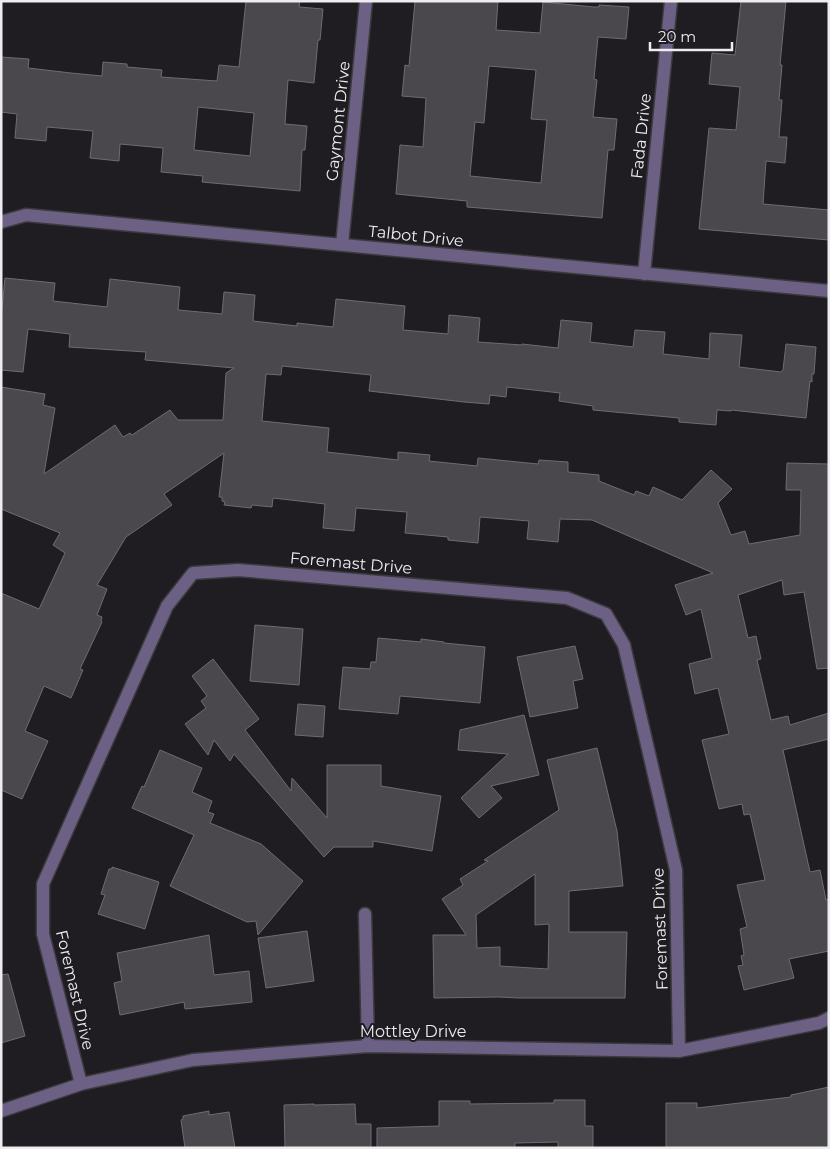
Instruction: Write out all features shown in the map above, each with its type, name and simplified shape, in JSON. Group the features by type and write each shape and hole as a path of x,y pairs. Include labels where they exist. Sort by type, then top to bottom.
{"street":[{"name":"Gaymont Drive","path":"342,245 366,1"},
{"name":"Fada Drive","path":"644,274 671,1"},
{"name":"Talbot Drive","path":"1,222 26,215 829,291"},
{"name":"Foremast Drive","path":"81,1084 43,934 43,884 167,606 194,573 238,570 567,598 606,614 624,645 676,870 679,1051"},
{"path":"365,914 368,1046"},
{"name":"Mottley Drive","path":"1,1111 81,1084 194,1060 368,1046 679,1051 819,1023 829,1018"}],"building":[{"path":"246,1 300,1 299,7 323,9 314,83 288,80 285,124 307,126 305,150 302,150 300,191 202,182 203,176 161,172 163,148 120,144 119,161 90,158 93,131 47,127 46,141 15,138 17,114 1,112 1,57 29,59 28,68 71,73 102,76 103,62 127,64 127,67 162,70 161,77 217,81 219,65 239,67","holes":["198,107 254,113 250,156 194,150"]},
{"path":"415,1 498,1 496,30 540,33 543,2 594,7 599,7 599,5 629,7 626,39 598,37 594,79 597,80 593,117 617,119 614,150 608,150 602,218 467,207 467,201 396,194 400,145 423,147 426,98 402,96 405,65 409,66","holes":["489,66 536,70 531,119 547,120 541,183 470,176 475,122 484,123"]},
{"path":"741,1 786,1 779,100 782,100 779,137 787,137 785,163 766,161 763,204 829,210 829,240 699,229 709,128 736,130 740,87 709,84 712,53 735,55"},
{"path":"5,278 55,283 53,301 107,307 110,279 180,287 178,310 222,314 224,292 255,295 253,321 297,326 297,323 333,327 336,299 405,306 403,330 448,334 449,315 480,318 478,342 558,348 561,320 592,323 590,342 633,347 635,330 665,332 663,354 709,359 710,333 742,335 739,367 781,372 783,370 786,344 816,347 814,374 812,374 812,382 810,381 806,418 717,410 716,425 679,422 679,418 593,410 593,406 559,401 560,393 507,387 506,397 490,395 489,404 464,402 369,391 371,375 282,366 281,375 266,374 262,421 329,428 327,452 398,460 398,452 430,455 429,461 477,466 478,458 538,464 539,460 568,462 568,472 599,475 599,481 634,495 636,491 649,496 653,487 682,500 711,470 732,489 718,503 731,535 745,531 749,544 800,535 801,490 786,490 787,463 829,464 829,668 817,669 804,592 784,595 782,580 738,595 748,638 756,636 761,659 757,660 771,720 788,716 790,725 829,713 829,739 783,750 810,872 820,870 826,900 829,899 829,951 789,959 794,978 744,990 738,966 743,965 741,956 744,955 740,929 747,927 737,885 765,880 750,814 744,815 742,804 719,809 702,740 729,734 718,688 695,694 689,664 712,658 701,609 686,615 675,585 713,573 592,520 560,519 558,542 527,539 529,521 480,517 478,543 448,540 448,537 405,533 407,512 356,508 354,531 323,528 325,504 273,498 272,507 252,505 251,508 224,505 225,502 222,501 222,497 219,497 224,453 164,494 172,505 126,537 97,585 107,589 97,615 102,617 102,622 80,669 83,670 71,698 44,686 25,731 48,741 22,799 1,790 1,593 39,609 65,553 53,545 60,533 1,509 1,387 45,394 43,405 55,408 44,474 115,425 123,437 130,433 132,435 170,410 178,420 223,420 226,373 234,368 145,360 146,352 69,347 70,334 28,329 23,372 1,370 1,318"},
{"path":"255,625 303,629 299,685 250,681"},
{"path":"378,638 421,642 421,639 485,647 480,703 400,696 398,714 339,709 343,667 370,669 371,662 376,662"},
{"path":"575,646 583,679 573,681 578,708 530,717 517,657"},
{"path":"213,659 259,719 245,730 291,791 292,778 327,818 327,765 381,765 381,786 441,796 432,851 373,841 373,847 334,847 324,857 234,754 230,761 214,740 208,755 185,724 206,708 201,701 207,696 192,676"},
{"path":"298,704 325,706 323,737 295,735"},
{"path":"524,715 539,775 491,786 502,798 479,818 461,798 508,754 458,750 460,730"},
{"path":"597,748 617,831 623,886 569,891 569,932 627,932 625,998 434,998 433,935 466,935 442,899 463,885 460,879 488,861 484,860 559,810 547,760","holes":["535,874 535,925 549,924 548,969 500,966 500,947 477,948 476,915"]},
{"path":"160,750 202,768 192,792 212,801 208,812 214,814 210,823 261,844 303,881 258,935 256,921 247,922 170,886 194,835 132,808 142,786 144,787"},
{"path":"112,867 159,882 145,929 98,914 105,895 101,894 109,869 112,869"},
{"path":"307,931 314,981 266,988 258,938"},
{"path":"209,935 214,975 249,971 252,1002 185,1009 184,1002 120,1015 114,983 122,981 117,953"},
{"path":"8,974 25,1036 1,1043 1,975"},
{"path":"829,1087 829,1148 666,1148 666,1103 697,1103 697,1108 791,1097 791,1095"},
{"path":"554,1100 585,1100 585,1126 593,1126 593,1148 558,1148 558,1142 515,1143 515,1148 377,1148 377,1128 439,1126 439,1101 470,1101 470,1104 554,1103"},
{"path":"355,1104 356,1124 371,1124 371,1148 285,1148 284,1105"},
{"path":"209,1111 209,1115 229,1112 235,1148 185,1148 181,1120 183,1116"}]}
